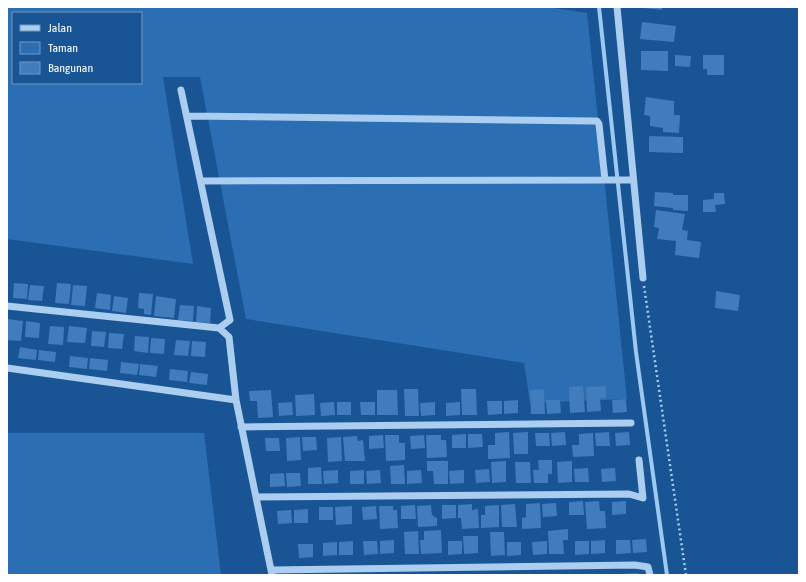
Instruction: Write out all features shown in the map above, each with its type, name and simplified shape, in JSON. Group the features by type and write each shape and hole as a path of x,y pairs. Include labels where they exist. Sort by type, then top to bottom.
{"street":[{"path":"617,7 643,278"},
{"path":"181,90 230,320 218,328"},
{"path":"187,116 593,121 599,124 605,180"},
{"path":"201,181 633,180"},
{"path":"7,306 218,328 229,338 236,400 271,573 635,565 648,567 650,575"},
{"path":"7,368 236,400"},
{"path":"241,427 631,423"},
{"path":"256,498 628,494 643,498 639,460"}],"path":[{"path":"643,278 686,575"}],"green space":[{"path":"7,7 547,7 587,13 627,399 530,403 524,363 246,319 200,77 163,77 193,264 7,239"},
{"path":"7,433 204,433 221,575 7,575"}],"building":[{"path":"662,7 662,10 644,8"},
{"path":"642,22 676,26 674,42 640,39"},
{"path":"641,51 668,51 668,71 641,70"},
{"path":"675,55 691,56 690,67 675,66"},
{"path":"703,55 724,55 724,75 707,75 707,69 703,69"},
{"path":"646,97 674,101 674,115 680,115 679,133 663,132 663,128 650,126 650,116 644,115"},
{"path":"649,136 683,137 683,153 649,152"},
{"path":"655,192 673,193 673,195 688,195 688,211 654,206"},
{"path":"714,193 724,193 725,204 715,205 716,212 703,212 703,200 714,199"},
{"path":"656,210 685,214 682,230 688,231 687,240 701,242 699,258 675,255 676,241 657,239 659,228 654,227"},
{"path":"14,283 28,284 27,299 13,298"},
{"path":"57,283 71,284 69,304 55,303"},
{"path":"30,285 44,286 42,301 28,300"},
{"path":"73,285 87,286 85,306 71,305"},
{"path":"716,291 740,295 738,311 715,308"},
{"path":"97,293 111,295 110,310 95,308"},
{"path":"139,293 153,294 151,315 144,314 144,309 138,308"},
{"path":"114,296 128,298 126,313 112,311"},
{"path":"156,296 176,299 174,318 154,316"},
{"path":"180,305 194,306 193,321 178,320"},
{"path":"197,306 211,308 210,323 196,322"},
{"path":"7,319 23,321 21,341 7,340"},
{"path":"26,321 40,323 39,338 25,337"},
{"path":"50,326 64,327 63,345 48,344"},
{"path":"69,326 87,328 85,343 67,342"},
{"path":"92,331 106,332 104,347 91,346"},
{"path":"109,333 124,334 122,349 108,348"},
{"path":"135,336 149,337 148,353 134,351"},
{"path":"151,338 165,339 164,354 150,353"},
{"path":"176,340 190,341 188,356 174,355"},
{"path":"192,341 206,342 205,357 191,356"},
{"path":"20,347 37,350 36,360 18,358"},
{"path":"39,350 56,352 55,362 38,360"},
{"path":"70,356 88,358 87,369 69,367"},
{"path":"90,358 108,360 107,371 89,369"},
{"path":"121,362 139,364 137,375 120,373"},
{"path":"140,364 158,366 156,377 139,375"},
{"path":"170,369 188,371 187,382 169,380"},
{"path":"191,372 208,374 207,385 189,383"},
{"path":"583,386 585,412 570,413 569,387"},
{"path":"606,386 606,398 600,398 601,411 587,412 586,387"},
{"path":"404,389 418,389 419,416 405,416"},
{"path":"461,389 476,389 477,415 462,415"},
{"path":"544,389 545,414 531,414 530,390"},
{"path":"271,390 273,417 258,418 257,401 250,401 249,391"},
{"path":"377,390 397,390 398,415 377,415"},
{"path":"314,394 315,415 296,416 295,395"},
{"path":"626,399 627,412 613,413 612,400"},
{"path":"518,400 518,413 504,414 504,401"},
{"path":"546,400 560,400 561,413 547,414"},
{"path":"487,401 502,401 502,414 488,415"},
{"path":"292,402 293,415 279,416 278,403"},
{"path":"334,402 335,415 321,416 320,403"},
{"path":"337,402 351,402 351,415 337,415"},
{"path":"360,402 375,402 375,415 361,415"},
{"path":"435,402 435,415 421,416 420,403"},
{"path":"460,402 460,415 446,416 446,403"},
{"path":"509,432 510,458 488,459 488,445 495,445 495,433"},
{"path":"528,432 528,454 514,454 513,433"},
{"path":"565,432 566,445 552,446 551,433"},
{"path":"609,432 610,446 596,446 595,433"},
{"path":"629,432 630,445 616,446 615,433"},
{"path":"535,433 549,433 550,446 536,446"},
{"path":"593,433 594,456 573,457 572,445 579,445 579,434"},
{"path":"466,434 466,448 452,448 452,435"},
{"path":"468,434 482,434 483,447 468,448"},
{"path":"383,435 384,448 369,449 369,436"},
{"path":"385,435 399,435 399,443 405,443 405,460 386,461"},
{"path":"424,435 425,448 411,449 410,436"},
{"path":"426,435 441,435 441,440 446,440 447,457 427,458"},
{"path":"357,436 358,441 363,440 365,461 345,461 343,437"},
{"path":"300,437 301,460 287,461 286,438"},
{"path":"302,437 316,437 317,450 303,451"},
{"path":"341,437 342,461 328,462 327,438"},
{"path":"265,438 279,438 280,451 266,451"},
{"path":"538,460 552,460 552,474 548,474 548,483 534,483 533,470 539,470"},
{"path":"427,461 448,461 448,484 434,484 433,471 427,471"},
{"path":"506,461 506,482 492,483 491,462"},
{"path":"572,461 572,482 558,483 557,462"},
{"path":"515,462 530,462 531,483 516,483"},
{"path":"404,465 405,484 391,484 390,466"},
{"path":"321,467 322,484 308,484 308,468"},
{"path":"588,468 589,482 575,482 574,469"},
{"path":"615,468 616,481 602,482 601,469"},
{"path":"489,469 490,482 476,483 475,470"},
{"path":"338,470 338,483 324,484 323,471"},
{"path":"364,470 364,484 350,484 350,471"},
{"path":"380,470 381,483 367,484 366,471"},
{"path":"421,470 422,483 407,484 407,471"},
{"path":"464,470 464,483 450,484 449,471"},
{"path":"284,473 285,486 270,487 270,474"},
{"path":"286,473 300,473 301,486 287,487"},
{"path":"583,501 584,515 569,515 569,502"},
{"path":"599,501 600,511 605,511 606,528 587,529 585,502"},
{"path":"626,501 626,514 612,515 612,502"},
{"path":"540,503 541,528 522,529 522,518 526,517 526,504"},
{"path":"556,503 557,516 543,517 542,504"},
{"path":"472,504 472,510 478,509 479,528 462,529 461,518 458,518 458,505"},
{"path":"515,504 517,527 502,527 501,505"},
{"path":"415,505 416,519 401,519 401,506"},
{"path":"431,505 432,515 437,518 437,526 418,527 417,506"},
{"path":"442,505 456,505 456,518 442,519"},
{"path":"499,505 499,527 481,528 481,515 485,515 485,506"},
{"path":"352,506 352,524 336,525 335,507"},
{"path":"376,506 377,519 363,520 362,507"},
{"path":"379,506 393,506 393,510 397,510 398,528 380,529"},
{"path":"319,507 333,507 333,520 319,520"},
{"path":"308,509 308,523 294,523 294,510"},
{"path":"291,510 292,523 278,524 277,511"},
{"path":"568,529 568,540 563,540 564,554 549,554 548,531"},
{"path":"441,530 442,553 421,554 420,540 424,540 424,531"},
{"path":"418,531 419,554 405,554 404,532"},
{"path":"490,532 504,532 505,555 491,556"},
{"path":"463,536 478,536 478,553 464,554"},
{"path":"646,539 647,552 633,553 632,540"},
{"path":"394,540 394,553 380,554 380,541"},
{"path":"605,540 605,553 591,554 591,541"},
{"path":"616,540 630,540 631,553 616,554"},
{"path":"353,541 353,555 339,555 339,542"},
{"path":"363,541 377,541 378,554 364,555"},
{"path":"448,541 462,541 462,554 448,555"},
{"path":"547,541 547,554 533,555 532,542"},
{"path":"575,541 589,541 589,554 575,555"},
{"path":"337,542 337,555 323,556 323,543"},
{"path":"507,542 521,542 521,555 507,556"},
{"path":"298,544 313,544 313,557 299,558"},
{"path":"638,573 638,575 621,575 621,574"}],"waterway":[{"path":"599,7 636,352 667,575"}]}
